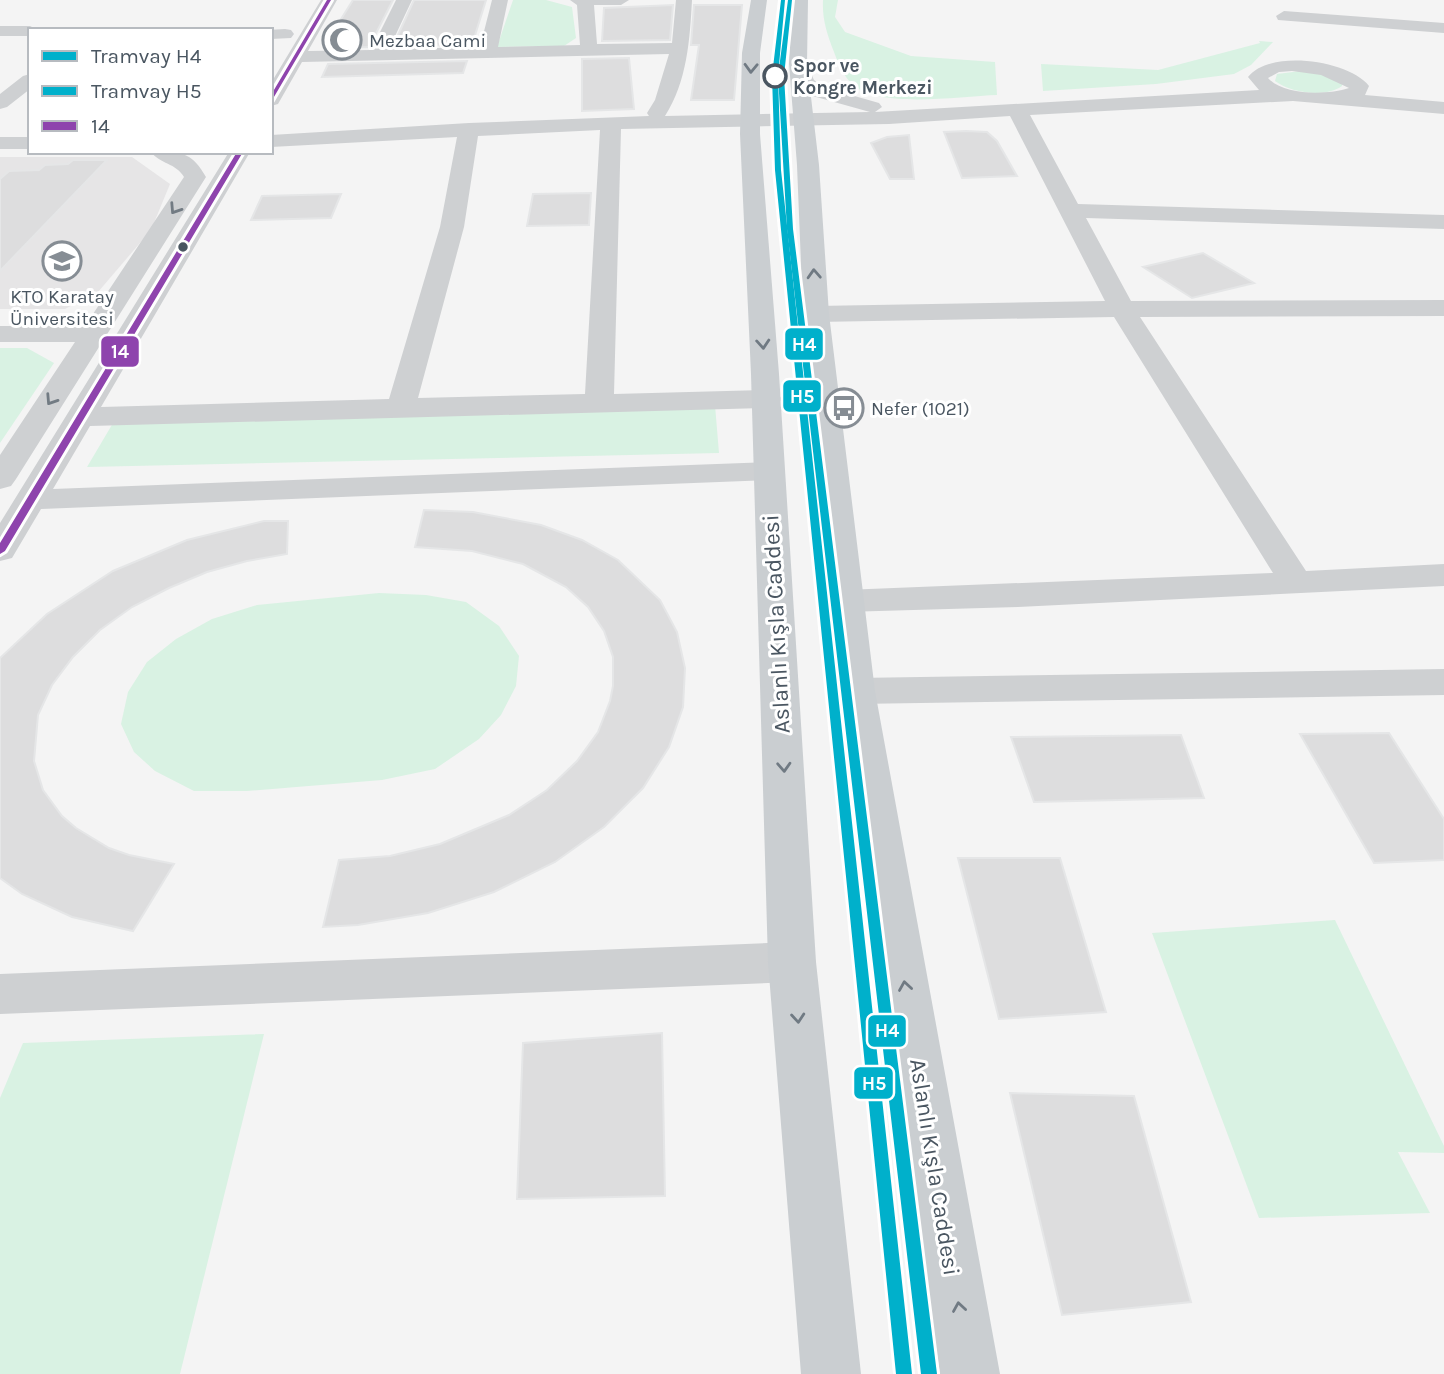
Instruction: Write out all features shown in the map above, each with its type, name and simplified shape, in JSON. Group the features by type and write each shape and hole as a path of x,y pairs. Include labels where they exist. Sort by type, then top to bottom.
{"main road":[{"name":"Aslanlı Kışla Caddesi","path":"759,0 753,26 750,129 767,399 768,471 792,962 831,1374"},
{"name":"Aslanlı Kışla Caddesi","path":"800,0 798,63 808,165 816,314 844,601 856,691 970,1374"}],"street":[{"path":"273,97 329,0"},
{"path":"378,54 404,0"},
{"path":"488,52 500,0"},
{"path":"578,0 621,0"},
{"path":"585,0 589,50"},
{"path":"657,113 665,100 680,47 684,0"},
{"path":"1280,8 1444,28"},
{"path":"1280,8 1309,67"},
{"path":"273,52 282,30"},
{"path":"0,31 28,31"},
{"path":"297,57 680,47"},
{"path":"798,63 806,83 816,91 888,114"},
{"path":"808,165 812,152 828,139 888,114 1206,86 1239,82 1257,77 1268,69 1309,67 1444,98"},
{"path":"1334,98 1358,91 1359,86 1344,75"},
{"path":"1257,77 1266,87 1293,95"},
{"path":"0,103 28,82"},
{"path":"273,132 328,133 688,122 750,129 804,117 1017,110 1293,95 1444,108"},
{"path":"1017,110 1123,310 1296,582"},
{"path":"273,141 328,133 657,113 750,129"},
{"path":"273,116 278,122 328,133"},
{"path":"688,122 733,131 744,138 750,129"},
{"path":"598,403 611,123"},
{"path":"401,407 452,227 469,129"},
{"path":"273,150 328,133"},
{"path":"0,134 28,134"},
{"path":"0,143 28,143"},
{"path":"166,154 188,164 195,177"},
{"path":"0,479 211,154"},
{"path":"0,551 239,154"},
{"path":"225,177 244,162 262,154"},
{"path":"1069,211 1444,222"},
{"path":"816,314 1041,309 1444,308"},
{"path":"0,334 94,334"},
{"path":"80,417 767,399"},
{"path":"30,500 768,471"},
{"path":"844,601 1018,596 1444,575"},
{"path":"856,691 1127,685 1442,686"},
{"path":"0,994 792,962"}],"shaded area":[{"name":"KTO Karatay Üniversitesi","path":"0,157 132,157 170,184 151,230 98,292 65,309 0,309"}],"green space":[{"path":"513,0 546,0 572,7 576,38 564,46 497,47"},
{"path":"823,0 838,0 835,17 845,32 911,56 995,62 997,95 901,99 882,97 853,85 839,65 831,45 823,14"},
{"path":"1259,41 1273,42 1251,65 1234,74 1156,84 1043,91 1041,64 1158,70 1260,43"},
{"path":"1301,71 1322,74 1342,83 1342,86 1318,93 1290,89 1275,81 1277,74"},
{"path":"0,348 27,348 54,363 0,443"},
{"path":"715,405 719,453 87,467 116,418"},
{"path":"379,593 426,595 466,602 499,626 519,656 516,686 501,715 479,739 435,769 382,780 247,791 194,791 155,771 134,752 121,724 128,692 147,662 176,639 212,619 257,605"},
{"path":"1335,920 1444,1146 1444,1153 1398,1152 1430,1213 1259,1218 1152,933"},
{"path":"264,1034 180,1374 0,1374 0,1098 23,1043"}],"building":[{"path":"353,0 393,0 369,47 335,48 337,43 326,43"},
{"path":"414,0 486,0 472,45 393,46"},
{"path":"673,5 670,40 602,41 604,8"},
{"path":"694,5 742,5 734,100 691,100 699,45 691,45"},
{"path":"629,58 634,109 582,111 582,59"},
{"path":"467,61 463,73 322,77 328,64"},
{"path":"944,132 987,132 997,141 1017,176 962,178"},
{"path":"909,135 914,179 890,179 871,143 887,137"},
{"path":"73,160 107,160 0,271 0,179 9,171 39,170 45,165 68,164"},
{"path":"591,193 589,225 527,226 533,194"},
{"path":"341,194 331,218 251,220 262,196"},
{"path":"1203,253 1254,283 1192,298 1143,267"},
{"path":"424,510 473,512 541,525 582,540 618,560 660,600 677,632 685,668 683,707 669,747 643,788 604,827 555,862 494,892 428,913 358,925 323,927 339,860 390,856 440,844 509,815 547,790 577,761 598,732 610,701 613,657 604,631 588,607 566,587 523,564 472,551 415,547"},
{"path":"264,521 288,521 287,554 207,572 132,607 100,630 73,657 52,685 38,715 34,761 43,790 62,816 109,848 174,864 133,931 72,917 22,894 0,878 0,658 47,614 113,571 187,540"},
{"path":"1389,733 1444,819 1444,860 1374,863 1300,734"},
{"path":"1181,735 1204,798 1034,802 1011,737"},
{"path":"958,858 1060,858 1106,1012 999,1019"},
{"path":"662,1033 665,1196 517,1199 523,1043"},
{"path":"1010,1093 1134,1096 1191,1302 1062,1315"}],"tram line":[{"name":"H5","path":"783,0 775,76 778,170 904,1374"},
{"name":"H4","path":"790,0 781,76 790,229 929,1374"}],"transit line":[{"name":"14","path":"273,97 329,0"},
{"name":"14","path":"0,551 239,154"}],"place":[{"name":"Mezbaa Cami","path":"342,40"},
{"name":"Spor ve Kongre Merkezi","path":"775,76"},
{"name":"KTO Karatay Üniversitesi","path":"62,261"},
{"name":"Nefer (1021)","path":"844,408"}]}
